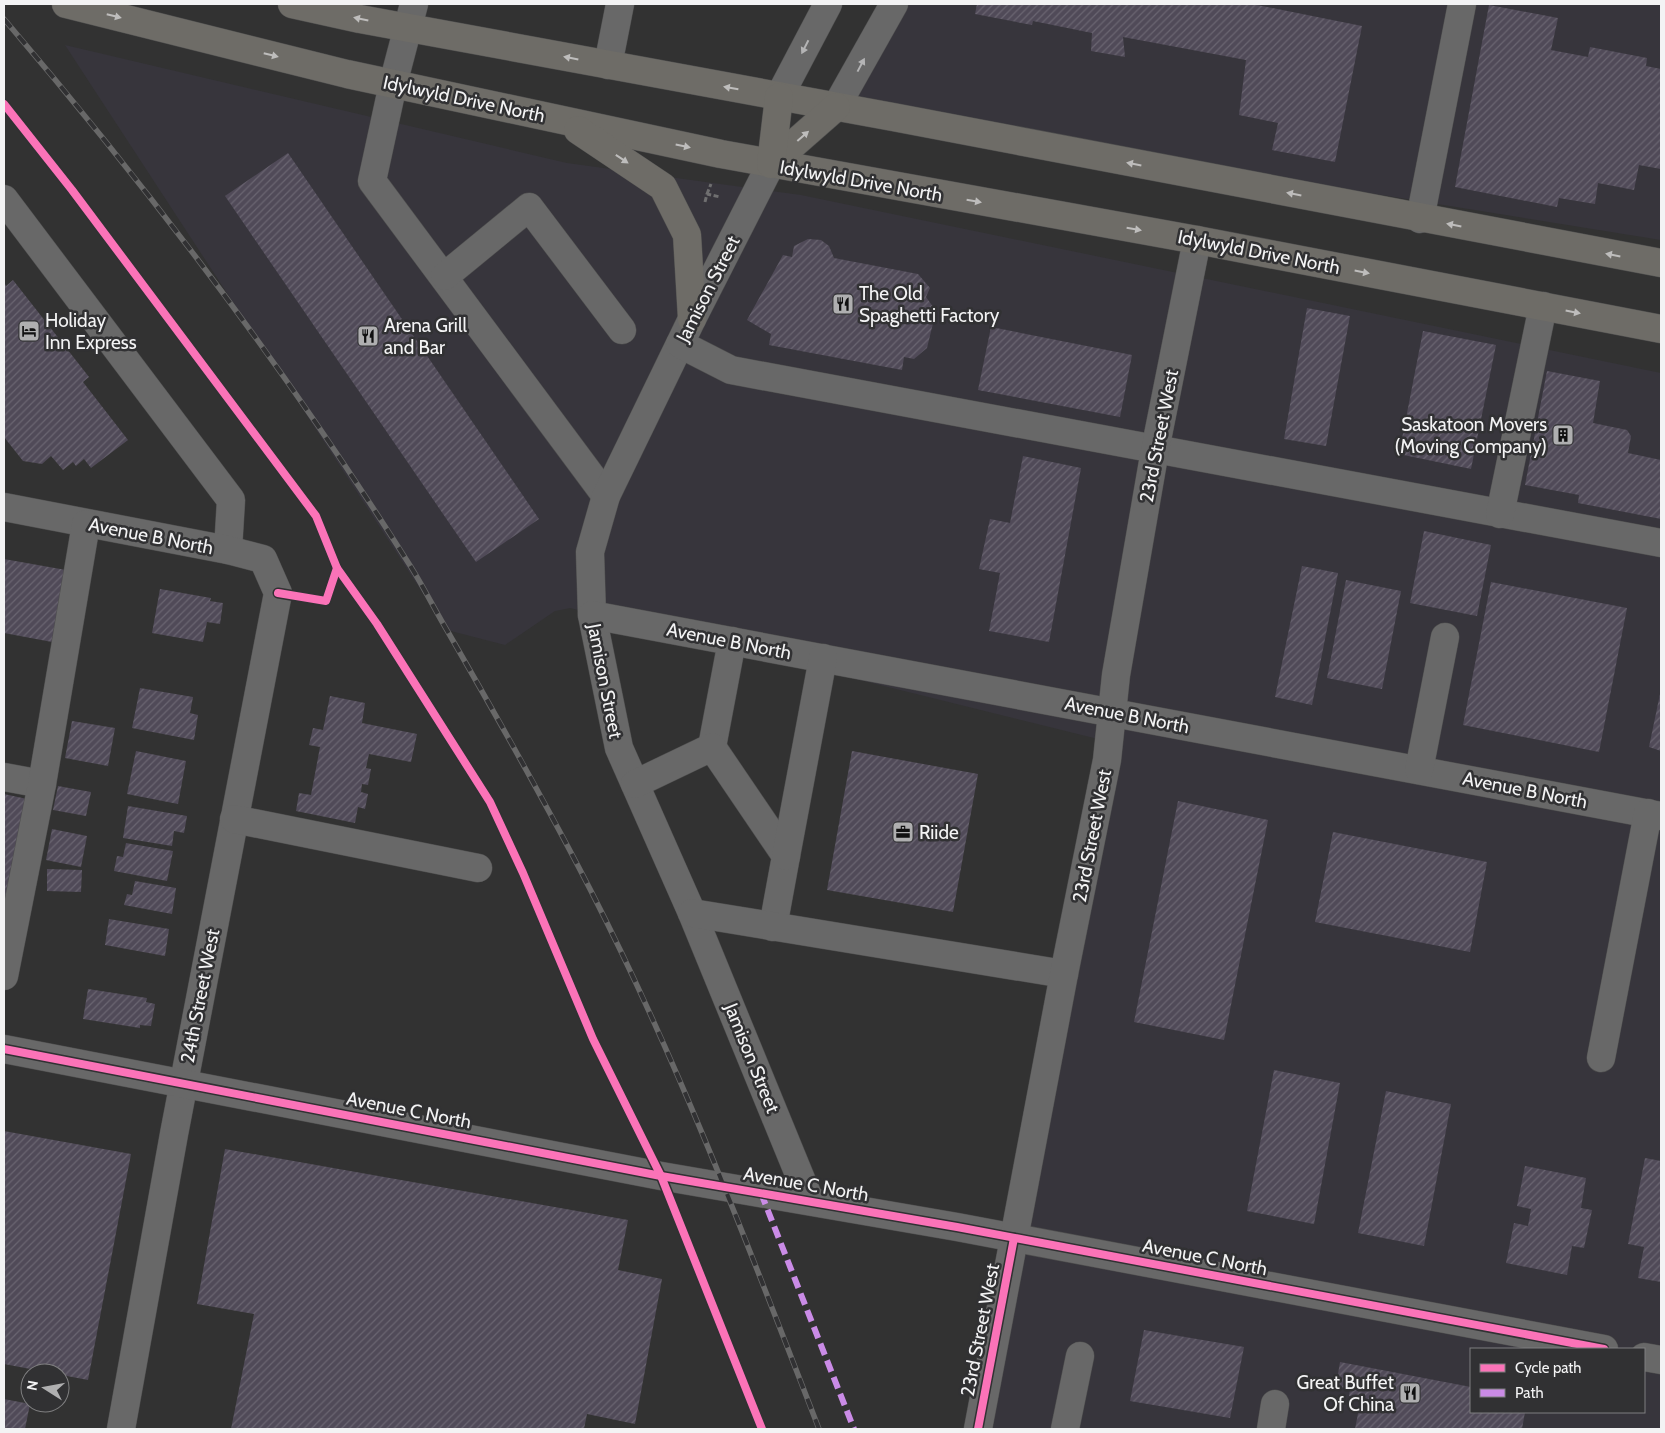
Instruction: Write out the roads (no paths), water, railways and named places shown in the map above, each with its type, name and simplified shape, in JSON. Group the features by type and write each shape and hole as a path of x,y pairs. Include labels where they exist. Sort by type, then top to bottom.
{"main road":[{"name":"Idylwyld Drive North","path":"66,4 393,84 771,164 1197,240 1661,329"},
{"path":"292,4 412,16 608,65 1661,264"},
{"path":"771,164 779,97"},
{"path":"771,164 836,107"},
{"path":"567,122 664,187 687,235 692,319"}],"street":[{"path":"608,65 620,4"},
{"path":"779,97 828,4"},
{"path":"836,107 894,4"},
{"path":"1420,219 1462,4"},
{"path":"412,16 393,84 372,180 445,276 606,496"},
{"name":"Jamison Street","path":"771,164 692,319 606,496 590,552 592,615 618,748 692,912 810,1201"},
{"path":"4,199 232,500 228,550"},
{"path":"445,276 529,207 622,330"},
{"name":"23rd Street West","path":"978,1429 1064,974 1107,760 1116,675 1155,450 1197,240"},
{"path":"1500,514 1543,306"},
{"path":"680,344 731,370 1661,543"},
{"name":"Avenue B North","path":"4,507 228,550 263,559 278,592"},
{"path":"4,976 42,784 86,524"},
{"name":"24th Street West","path":"121,1429 184,1082 278,592"},
{"name":"Avenue B North","path":"592,615 1655,815"},
{"path":"1419,770 1446,637"},
{"path":"732,641 712,747 786,856"},
{"path":"773,927 824,658"},
{"path":"635,784 712,747"},
{"path":"4,776 42,784"},
{"path":"1601,1058 1655,815"},
{"path":"234,819 478,868"},
{"path":"692,912 1064,974"},
{"name":"Avenue C North","path":"4,1049 184,1082 661,1176 1014,1238 1599,1348"},
{"path":"1066,1429 1080,1356"},
{"path":"1645,1357 1661,1360"}],"railway":[{"path":"4,19 113,150 217,286 317,425 411,567 539,793 591,891 623,957 684,1090 712,1157 819,1429"}],"place":[{"name":"The Old Spaghetti Factory","path":"843,304"},
{"name":"Holiday Inn Express","path":"29,331"},
{"name":"Arena Grill and Bar","path":"368,336"},
{"name":"Saskatoon Movers (Moving Company)","path":"1563,435"},
{"name":"Riide","path":"903,832"},
{"name":"Great Buffet Of China","path":"1410,1393"}]}
